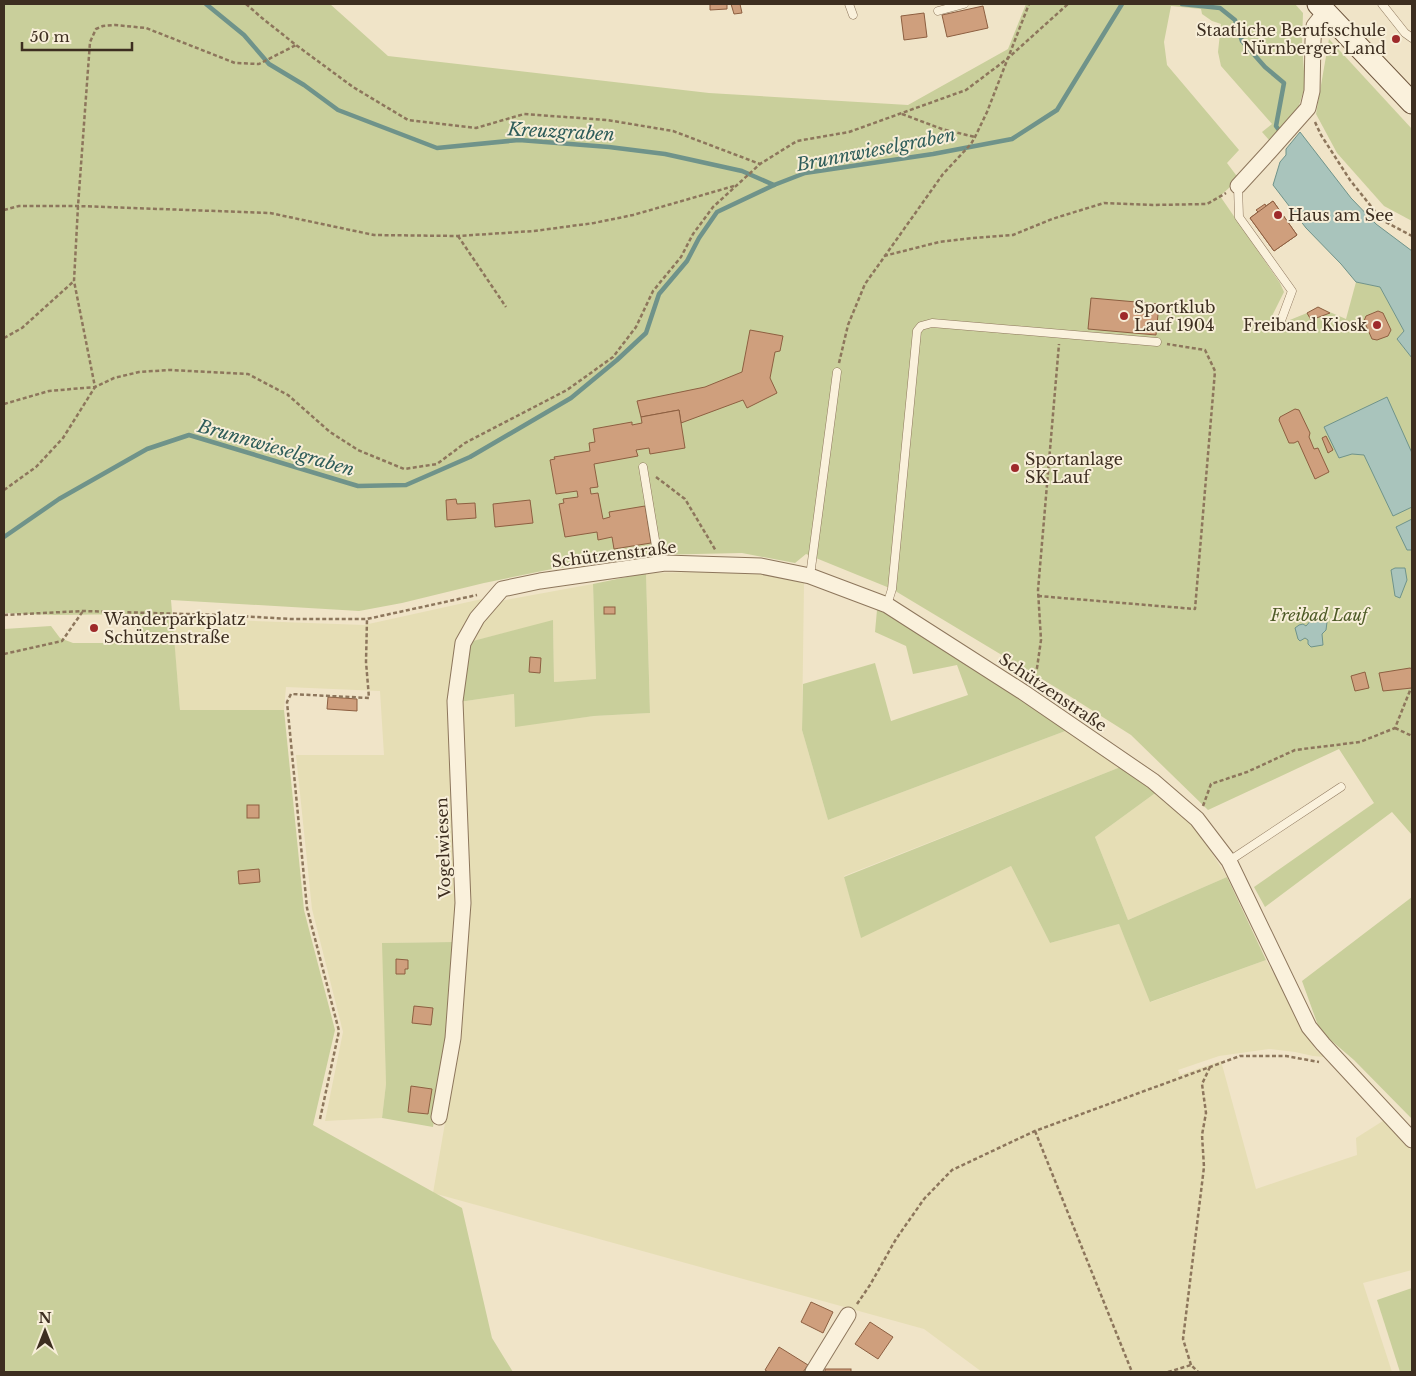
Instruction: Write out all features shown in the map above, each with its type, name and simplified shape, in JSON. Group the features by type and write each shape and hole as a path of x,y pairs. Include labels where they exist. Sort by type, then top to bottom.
{"main road":[{"path":"1321,8 1412,103"}],"street":[{"path":"1238,186 1308,108 1312,91 1312,41 1314,26 1321,8"},
{"name":"Schützenstraße","path":"502,589 540,581 659,564 761,566 810,576 887,605 1023,692 1153,781 1197,819 1229,861 1308,1027 1412,1140"},
{"name":"Vogelwiesen","path":"439,1117 452,1038 463,903 455,700 463,643 478,618 502,589"},
{"path":"813,1372 848,1315"}],"lane":[{"path":"848,4 852,16"},
{"path":"938,10 964,4"},
{"path":"1382,4 1412,38"},
{"path":"1238,186 1239,217 1292,291 1279,326"},
{"path":"887,605 892,589 917,332 921,326 932,323 1157,342"},
{"path":"810,576 837,372"},
{"path":"643,467 659,564"},
{"path":"1229,861 1341,788"}],"path":[{"path":"246,4 296,45 353,87 408,120 476,128 524,114 607,120 673,131 760,164"},
{"path":"837,372 848,325 865,284 943,174 971,144 987,112 1029,4"},
{"path":"4,404 49,391 95,387 114,378 138,372 170,370 248,374 288,395 330,432 358,450 404,469 437,464 464,443 568,390 613,357 636,327 652,291 681,257 693,234 713,207 760,164 797,141 849,132 966,90 1007,59 1068,4"},
{"path":"4,490 36,467 63,438 95,387 74,281 90,42 96,29 114,24 146,28 235,63 259,64 296,45"},
{"path":"1308,108 1321,134 1350,180 1382,220 1412,236"},
{"path":"900,113 942,129 975,136"},
{"path":"4,210 19,206 78,206 270,213 374,236 458,236 534,231 594,223 633,215 735,186"},
{"path":"884,256 939,242 1013,235 1052,219 1104,203 1152,205 1207,204 1238,186"},
{"path":"458,236 506,307"},
{"path":"4,338 22,328 74,281"},
{"path":"1023,692 1037,668 1041,640 1038,596 1060,334"},
{"path":"1038,596 1195,609 1214,371 1205,350 1157,342"},
{"path":"643,467 685,499 725,565"},
{"path":"4,615 83,611 203,614 291,619 367,618 502,589"},
{"path":"4,654 62,641 83,611"},
{"path":"320,1119 339,1031 307,908 287,702 291,694 369,698 366,662 367,618"},
{"path":"1197,819 1211,784 1247,772 1296,750 1360,742 1395,728 1411,688"},
{"path":"1395,728 1412,736"},
{"path":"848,1315 870,1285 896,1240 924,1199 952,1170 1036,1131 1240,1056 1286,1056 1306,1059 1347,1070"},
{"path":"1198,1372 1191,1365 1183,1339 1204,1167 1202,1135 1206,1113 1202,1084 1210,1067"},
{"path":"1036,1131 1132,1372"},
{"path":"1168,1372 1191,1365"}],"shaded area":[{"path":"754,571 804,583 802,730 828,820 1068,730 1123,766 844,876 861,937 1011,866 1050,943 1119,924 1151,1002 1266,960 1315,1049 1324,1057 1269,1049 1219,1056 1178,1070 1180,1075 1221,1061 1256,1189 1357,1155 1356,1138 1386,1119 1412,1149 1412,1270 1363,1283 1392,1372 982,1372 924,1329 433,1193 458,1047 459,702 514,694 515,726 594,716 650,713 646,573"},
{"path":"593,584 596,679 554,682 553,621 469,642 495,602"},
{"path":"491,597 458,642 458,903 454,942 383,943 386,1084 382,1118 325,1121 343,1032 312,909 296,755 384,755 380,691 286,687 284,710 180,710 172,618 364,625"},
{"path":"1158,791 1180,810 1205,842 1227,877 1128,920 1095,837"}],"green space":[{"name":"Freibad Lauf","path":"4,4 330,4 388,56 709,93 908,105 1008,49 1026,4 1295,4 1303,13 1302,43 1305,86 1297,112 1269,140 1262,132 1272,124 1221,66 1218,52 1221,24 1212,21 1202,14 1201,9 1171,6 1164,42 1167,65 1239,150 1227,163 1239,179 1220,196 1280,283 1284,292 1265,330 1318,307 1346,319 1356,282 1380,287 1404,331 1397,339 1412,358 1412,835 1392,812 1265,907 1254,887 1374,803 1339,749 1208,810 1131,735 892,589 806,554 795,563 742,553 650,555 552,569 359,611 171,600 180,710 284,710 304,910 335,1030 313,1125 462,1208 492,1338 513,1372 4,1372 4,629 51,626 60,638 73,643 110,643 135,635 136,614 54,615 4,613"},
{"path":"1329,39 1412,129 1412,221 1384,206 1337,153 1316,114"},
{"path":"646,573 650,713 594,716 515,727 514,694 459,702 469,642 553,620 554,682 596,679 593,584"},
{"path":"877,610 888,613 1068,730 828,820 802,730 803,684 875,663 891,721 968,695 957,665 913,674 906,646 875,632"},
{"path":"1123,766 1158,791 1095,837 1128,920 1227,877 1266,960 1150,1002 1119,924 1050,943 1011,866 861,938 844,877"},
{"path":"1412,897 1412,1119 1354,1060 1320,1031 1302,981"},
{"path":"454,942 448,1037 433,1127 382,1118 386,1084 382,943"},
{"path":"1412,1288 1412,1372 1400,1372 1377,1300"}],"water":[{"path":"1300,132 1351,198 1376,224 1412,251 1412,358 1397,339 1404,331 1380,287 1356,282 1306,228 1273,185 1280,162 1286,155 1286,149"},
{"path":"1387,397 1412,453 1412,507 1393,516 1364,455 1352,454 1339,458 1324,427"},
{"path":"1412,519 1412,550 1407,550 1396,527"},
{"path":"1405,568 1407,580 1400,598 1395,596 1391,570"},
{"path":"1319,616 1327,622 1326,630 1322,634 1323,645 1311,647 1305,638 1300,641 1298,639 1295,628 1303,624 1306,626 1314,617"}],"building":[{"path":"710,4 727,4 727,9 710,10"},
{"path":"731,4 740,4 742,13 734,14"},
{"path":"983,6 988,28 947,37 942,15"},
{"path":"924,13 927,37 904,40 901,16"},
{"path":"1273,201 1297,235 1274,251 1250,218 1258,212 1256,210"},
{"path":"1273,201 1297,235 1274,251 1250,218"},
{"name":"Sportklub Lauf 1904","path":"1091,298 1159,304 1156,335 1088,329"},
{"path":"1318,307 1330,313 1311,320 1307,313"},
{"name":"Freiband Kiosk","path":"1378,311 1383,313 1391,330 1388,336 1377,340 1372,339 1364,321 1366,316"},
{"path":"750,330 783,336 780,351 775,352 770,378 777,393 747,408 743,400 681,423 679,410 641,417 637,401 705,387 742,372"},
{"path":"1295,409 1299,410 1310,433 1309,437 1314,449 1318,448 1329,472 1315,479 1298,441 1289,443 1279,420 1280,417"},
{"path":"679,410 685,448 650,454 649,448 636,450 638,456 594,464 598,487 590,488 591,494 598,493 603,519 610,517 609,512 645,506 651,543 614,549 612,537 598,540 597,532 565,537 559,504 564,503 563,499 578,497 577,491 556,494 550,460 555,459 554,457 590,451 589,443 595,442 593,429 632,422 632,425 642,423 641,417"},
{"path":"1326,436 1333,450 1328,453 1322,438"},
{"path":"456,499 457,504 475,503 476,518 447,520 446,500"},
{"path":"530,500 533,523 495,527 493,504"},
{"path":"604,607 615,607 615,614 604,614"},
{"path":"530,657 541,658 540,673 529,672"},
{"path":"1412,669 1412,688 1383,691 1379,673"},
{"path":"1365,672 1369,688 1355,691 1351,676"},
{"path":"328,697 357,699 357,711 327,709"},
{"path":"247,805 259,805 259,818 247,818"},
{"path":"259,869 260,882 239,884 238,871"},
{"path":"396,959 408,960 408,969 405,969 405,974 396,974"},
{"path":"414,1006 433,1008 431,1025 412,1023"},
{"path":"411,1086 432,1089 428,1114 408,1112"},
{"path":"811,1302 833,1312 823,1333 801,1322"},
{"path":"870,1322 893,1337 878,1359 855,1344"},
{"path":"779,1347 808,1365 803,1372 768,1372 765,1370"},
{"path":"825,1369 851,1369 851,1372 825,1372"}],"waterway":[{"name":"Kreuzgraben","path":"206,4 244,35 269,64 304,85 338,110 437,148 519,140 609,147 665,154 742,171 774,185"},
{"name":"Brunnwieselgraben","path":"4,537 59,499 147,449 189,435 358,486 406,485 470,457 571,398 646,333 659,294 687,261 699,238 717,212 774,185 805,173 933,154 1012,139 1057,110 1122,4"},
{"path":"1182,4 1220,8 1235,20 1242,41 1265,67 1284,83 1276,126 1281,133"}],"place":[{"name":"Staatliche Berufsschule Nürnberger Land","path":"1396,39"},
{"name":"Haus am See","path":"1278,215"},
{"name":"Sportklub Lauf 1904","path":"1124,316"},
{"name":"Freiband Kiosk","path":"1377,325"},
{"name":"Sportanlage SK Lauf","path":"1015,468"},
{"name":"Wanderparkplatz Schützenstraße","path":"94,628"}]}
